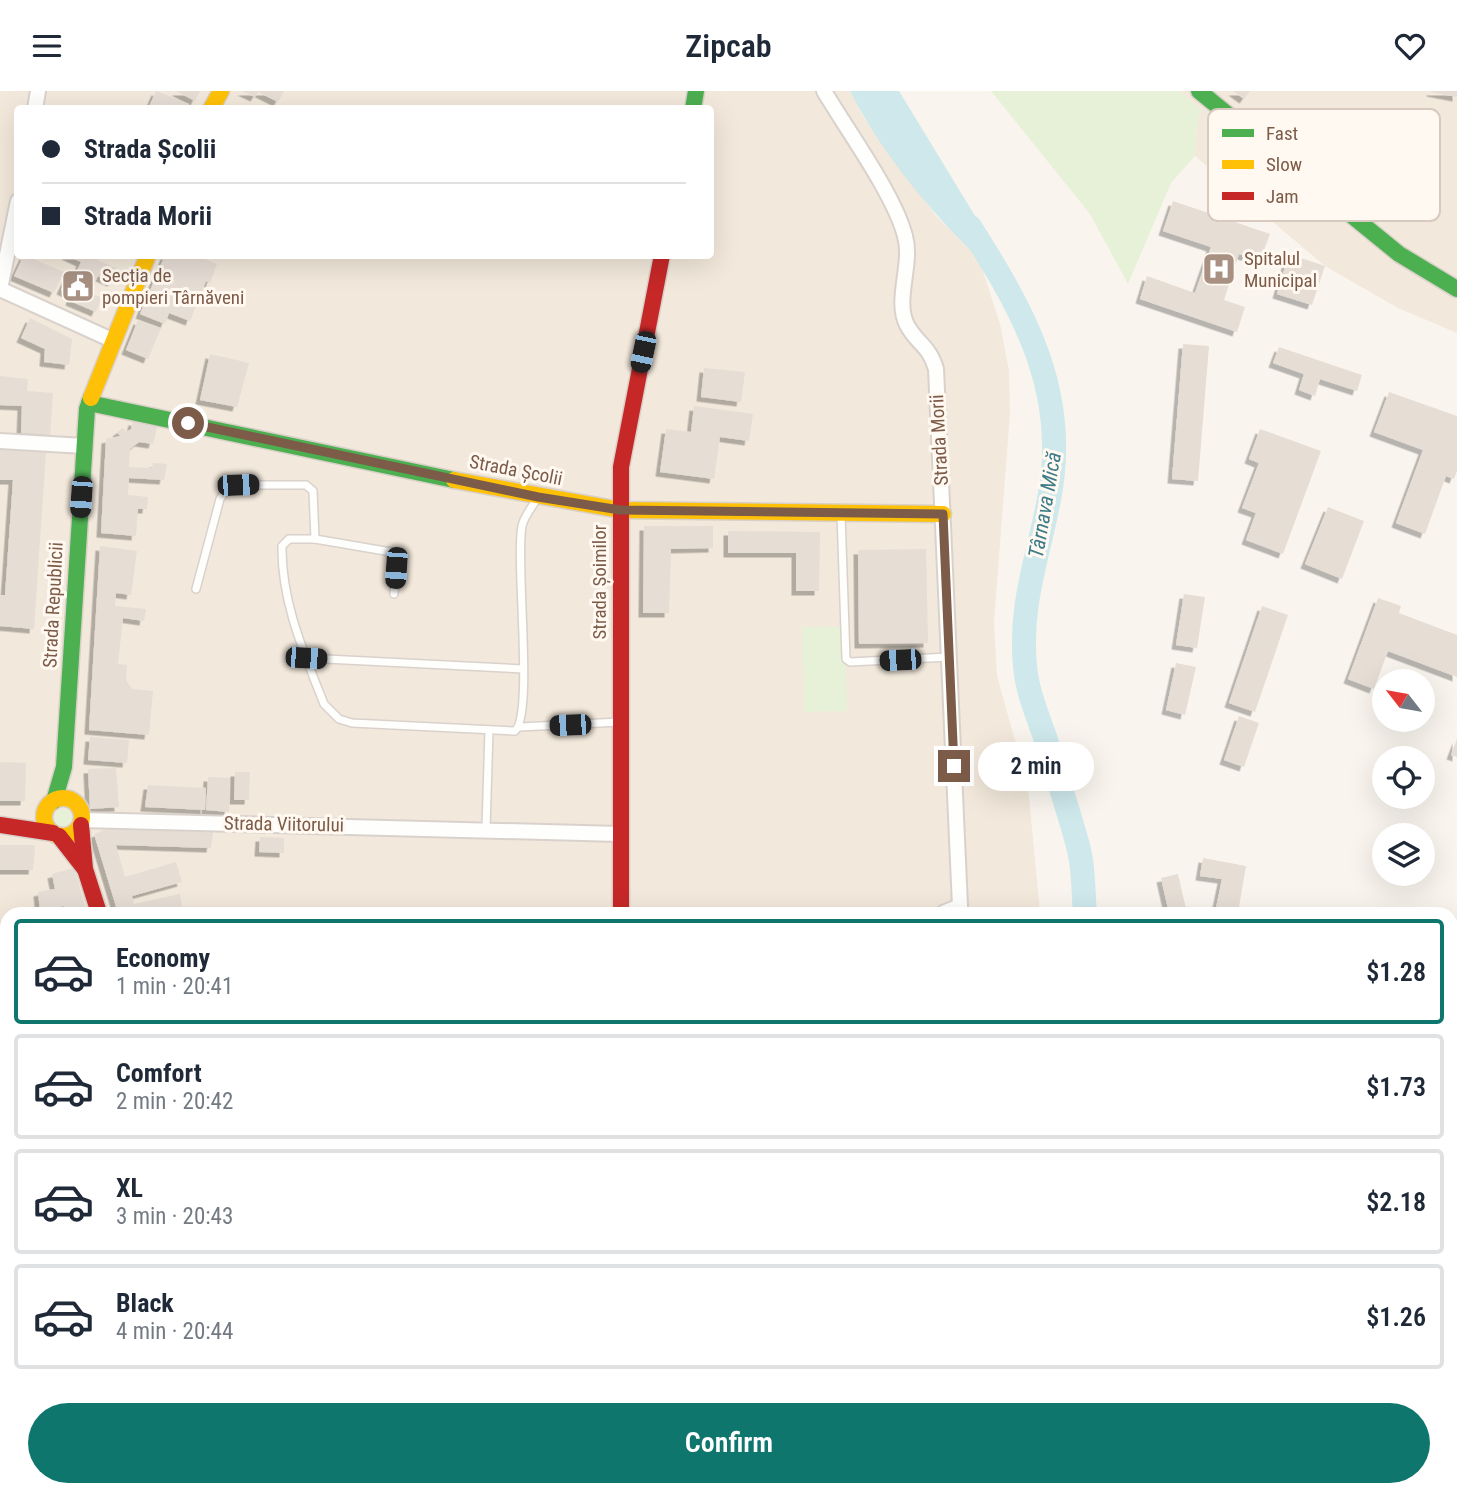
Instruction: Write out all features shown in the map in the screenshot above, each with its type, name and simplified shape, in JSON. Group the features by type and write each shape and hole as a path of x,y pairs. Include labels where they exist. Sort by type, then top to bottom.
{"street":[{"name":"Strada Morii","path":"824,91 892,207 905,235 909,259 903,308 907,325 930,351 936,369 963,907"},
{"path":"1199,91 1221,109"},
{"path":"14,221 0,289 112,340"},
{"path":"1358,221 1390,247 1457,289"},
{"name":"Strada Republicii","path":"50,805 64,767 89,403 146,259"},
{"name":"Strada Șoimilor","path":"621,907 620,510 623,448 661,259"},
{"name":"Strada Școlii","path":"89,403 538,497 620,510 943,514"},
{"path":"0,440 84,446"},
{"name":"Strada Republicii","path":"64,767 76,803"},
{"path":"2,825 65,798 76,803 82,822 85,869 97,907"},
{"path":"50,805 45,823 85,869"},
{"path":"2,825 56,835 72,834 82,822"},
{"name":"Strada Viitorului","path":"82,822 486,828 620,834"}],"lane":[{"path":"196,589 220,499 227,489 238,485 306,485 313,491 315,539"},
{"path":"520,727 523,669 522,524 538,497"},
{"path":"841,513 846,659 850,662 949,657"},
{"path":"394,594 396,568 391,552 315,539 289,539 282,546 283,582 306,658 324,704 339,719 352,723 515,731 520,727 620,722"},
{"path":"306,658 523,669"},
{"path":"486,828 489,730"}],"shaded area":[{"path":"0,91 850,91 864,118 936,216 979,259 1000,324 1009,371 1010,413 994,622 997,676 1028,787 1039,907 0,907"},
{"path":"1179,91 1457,91 1457,333 1398,308 1325,266 1272,221 1440,221 1440,109 1208,109 1208,167 1195,156 1197,123 1201,110"}],"green space":[{"path":"991,91 1179,91 1201,110 1197,123 1195,156 1171,183 1128,284 1090,214"},
{"path":"802,627 845,627 847,711 804,712"},
{"path":"63,809 69,812 72,818 69,824 63,827 57,824 54,818 57,812"}],"water":[{"path":"850,91 899,91 997,252 979,259 942,221 892,159"}],"building":[{"path":"156,91 189,104 189,105 150,105"},
{"path":"176,91 200,91 195,101"},
{"path":"242,91 284,91 278,102 258,92 255,97"},
{"path":"1233,91 1250,91 1244,99"},
{"path":"1457,91 1457,97 1431,92"},
{"name":"Spitalul Municipal","path":"1173,201 1208,213 1208,221 1232,221 1270,234 1260,261 1239,254 1224,300 1245,307 1237,332 1140,299 1147,276 1195,293 1211,247 1163,231"},
{"path":"1289,254 1325,266 1312,305 1277,294"},
{"path":"22,259 33,259 64,272 54,293 14,276"},
{"name":"Secția de pompieri Târnăveni","path":"75,259 97,259 118,269 112,282 98,276 90,293 102,298 96,312 70,301 72,295 61,290 68,275 74,277 81,262"},
{"path":"163,259 205,259 217,264 210,283 206,281 190,321 169,313 165,324 140,314"},
{"path":"30,318 72,339 69,365 44,362 45,349 21,338"},
{"path":"138,320 161,328 148,359 126,350"},
{"path":"1183,344 1209,346 1198,481 1172,479"},
{"path":"1279,347 1362,375 1357,391 1320,379 1315,396 1299,390 1304,374 1273,363"},
{"path":"210,354 249,363 237,407 200,400"},
{"path":"704,368 745,372 741,402 701,397"},
{"path":"0,376 28,379 27,391 53,393 50,435 21,433 22,406 0,405"},
{"path":"1389,392 1457,416 1457,471 1454,479 1446,476 1425,534 1396,523 1423,450 1374,432"},
{"path":"694,406 753,414 749,441 720,437 714,479 660,472 666,429 691,432"},
{"path":"133,421 158,425 153,444 139,442 130,449 129,467 152,468 153,463 167,464 164,480 129,478 128,495 148,497 147,509 138,509 136,536 101,533 106,439 120,436 117,432 123,428 126,432 131,429"},
{"path":"1260,429 1321,451 1283,554 1246,540 1256,513 1242,508 1259,463 1249,459"},
{"path":"0,449 46,453 34,629 0,626 0,595 5,595 13,480 0,480"},
{"path":"1328,507 1364,521 1342,579 1305,564"},
{"path":"644,526 713,526 713,548 671,549 669,613 643,613"},
{"path":"728,531 820,532 819,591 796,591 796,553 728,553"},
{"path":"100,546 137,551 131,595 116,593 115,606 146,609 144,621 123,618 118,664 127,665 126,680 132,689 153,691 149,735 89,730"},
{"path":"926,549 928,643 859,644 858,550"},
{"path":"1184,594 1205,597 1197,648 1176,645"},
{"path":"1378,598 1401,606 1399,613 1457,635 1457,677 1388,651 1381,669 1372,669 1372,688 1348,679"},
{"path":"1262,606 1288,615 1255,712 1229,703"},
{"path":"1176,663 1196,667 1185,715 1166,710"},
{"path":"1239,716 1259,723 1244,767 1224,760"},
{"path":"90,737 129,740 127,763 88,760"},
{"path":"1457,739 1457,757 1451,755"},
{"path":"0,762 26,763 25,801 0,801"},
{"path":"116,768 119,807 90,809 88,769"},
{"path":"235,772 250,772 249,800 234,800"},
{"path":"208,777 230,778 229,812 206,810"},
{"path":"148,785 206,788 205,810 145,807"},
{"path":"107,829 213,832 211,848 116,845 125,877 176,862 182,882 132,896 134,904 180,894 182,907 116,907 94,834"},
{"path":"260,837 284,838 284,853 259,852"},
{"path":"0,845 35,845 33,870 0,870"},
{"path":"1203,858 1246,866 1239,907 1216,907 1222,879 1200,876"},
{"path":"74,868 85,907 40,907 38,892 55,889 52,874"},
{"path":"1178,874 1186,907 1168,907 1161,878"}],"waterway":[{"name":"Târnava Mică","path":"970,227 1025,323 1048,389 1054,461 1049,499 1027,602 1025,666 1031,695 1079,850 1085,907"}],"traffic: fast":[{"path":"694,105 696,91"},
{"path":"1199,91 1221,109"},
{"path":"1359,221 1399,254 1457,289"},
{"path":"54,801 64,767 87,409 91,398"},
{"path":"89,403 454,480"}],"traffic: slow":[{"path":"213,105 221,91"},
{"path":"91,398 146,259"},
{"path":"454,480 620,510 943,514"},
{"path":"63,798 76,804 82,817 76,830 63,836 50,830 44,817 50,804 63,798"}],"traffic: jam":[{"path":"621,907 621,467 661,259"},
{"path":"0,825 53,833"},
{"path":"81,825 85,869 97,907"},
{"path":"59,836 84,868"}],"place":[{"name":"Spitalul Municipal","path":"1219,269"},
{"name":"Secția de pompieri Târnăveni","path":"78,286"}],"route":[{"path":"188,423 538,497 620,510 943,514 954,766"}]}
